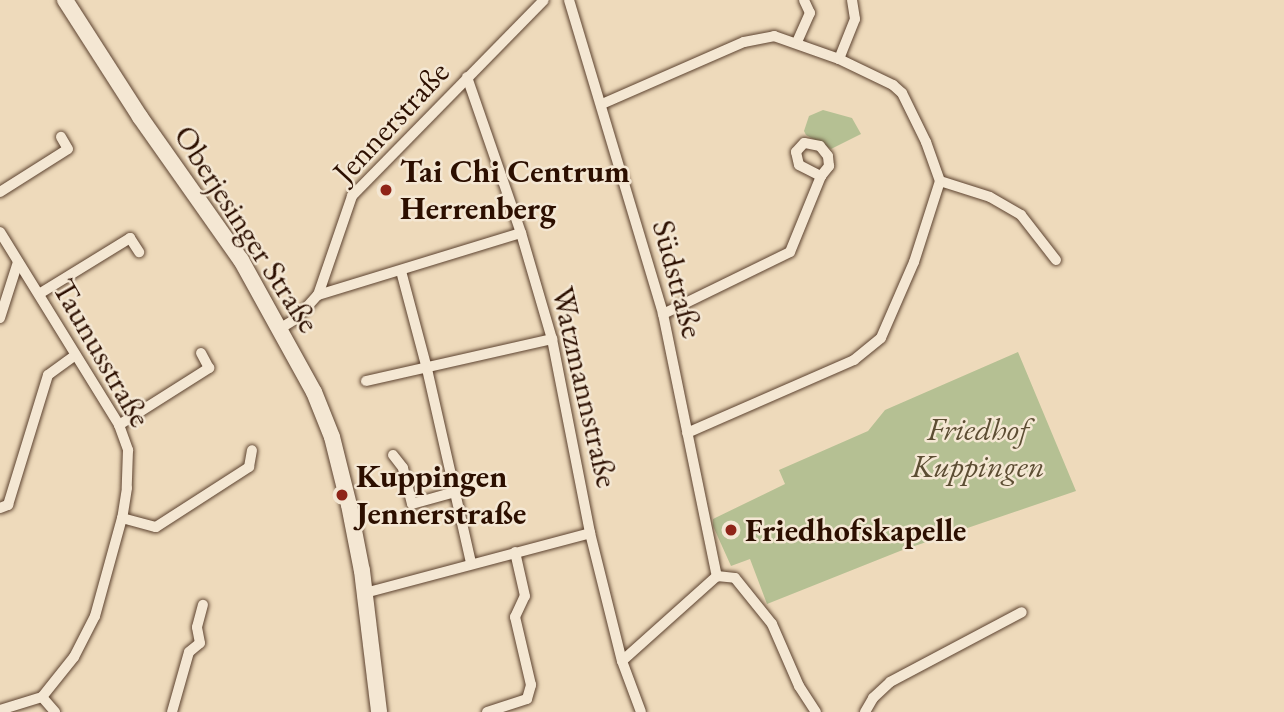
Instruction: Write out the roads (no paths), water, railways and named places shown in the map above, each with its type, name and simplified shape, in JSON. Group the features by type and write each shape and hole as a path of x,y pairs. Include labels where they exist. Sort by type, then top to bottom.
{"main road":[{"name":"Oberjesinger Straße","path":"65,0 133,107 241,260 314,392 332,438 349,505 365,593 379,712"}],"street":[{"name":"Jennerstraße","path":"281,328 297,318 318,295 352,196 544,0"},
{"name":"Südstraße","path":"569,0 663,314 717,576"},
{"path":"797,42 810,13 804,0"},
{"path":"839,58 855,19 852,0"},
{"path":"602,104 744,42 774,36 797,42 880,76 902,93 926,142 940,181 914,262 881,338 854,360 687,433"},
{"name":"Watzmannstraße","path":"467,78 521,233 552,339 590,533 622,661 641,712"},
{"path":"0,192 68,149 61,137"},
{"path":"663,314 790,252 821,176"},
{"path":"940,181 990,197 1021,215 1056,260"},
{"name":"Taunusstraße","path":"0,232 119,425 128,450 127,488 122,518 94,616 74,657 42,697"},
{"path":"318,295 521,233"},
{"path":"39,294 130,238 139,252"},
{"path":"0,318 18,262"},
{"path":"401,271 427,369 471,563"},
{"path":"366,381 552,339"},
{"path":"119,425 209,368 201,353"},
{"path":"0,508 8,505 48,375 76,355"},
{"path":"122,518 156,527 249,467 252,450"},
{"path":"393,455 403,468 412,504 455,492"},
{"path":"365,593 590,533"},
{"path":"487,712 527,699 531,685 515,617 525,596 515,552"},
{"path":"622,661 717,576 736,578 764,612 816,712"},
{"path":"172,712 189,652 200,643 197,627 203,605"},
{"path":"865,712 873,698 890,682 1022,612"},
{"path":"0,710 42,697 55,712"}],"place":[{"name":"Tai Chi Centrum Herrenberg","path":"386,190"},
{"name":"Kuppingen Jennerstraße","path":"342,495"},
{"name":"Friedhofskapelle","path":"731,530"}],"park label":[{"name":"Friedhof Kuppingen","path":"978,448"}]}
